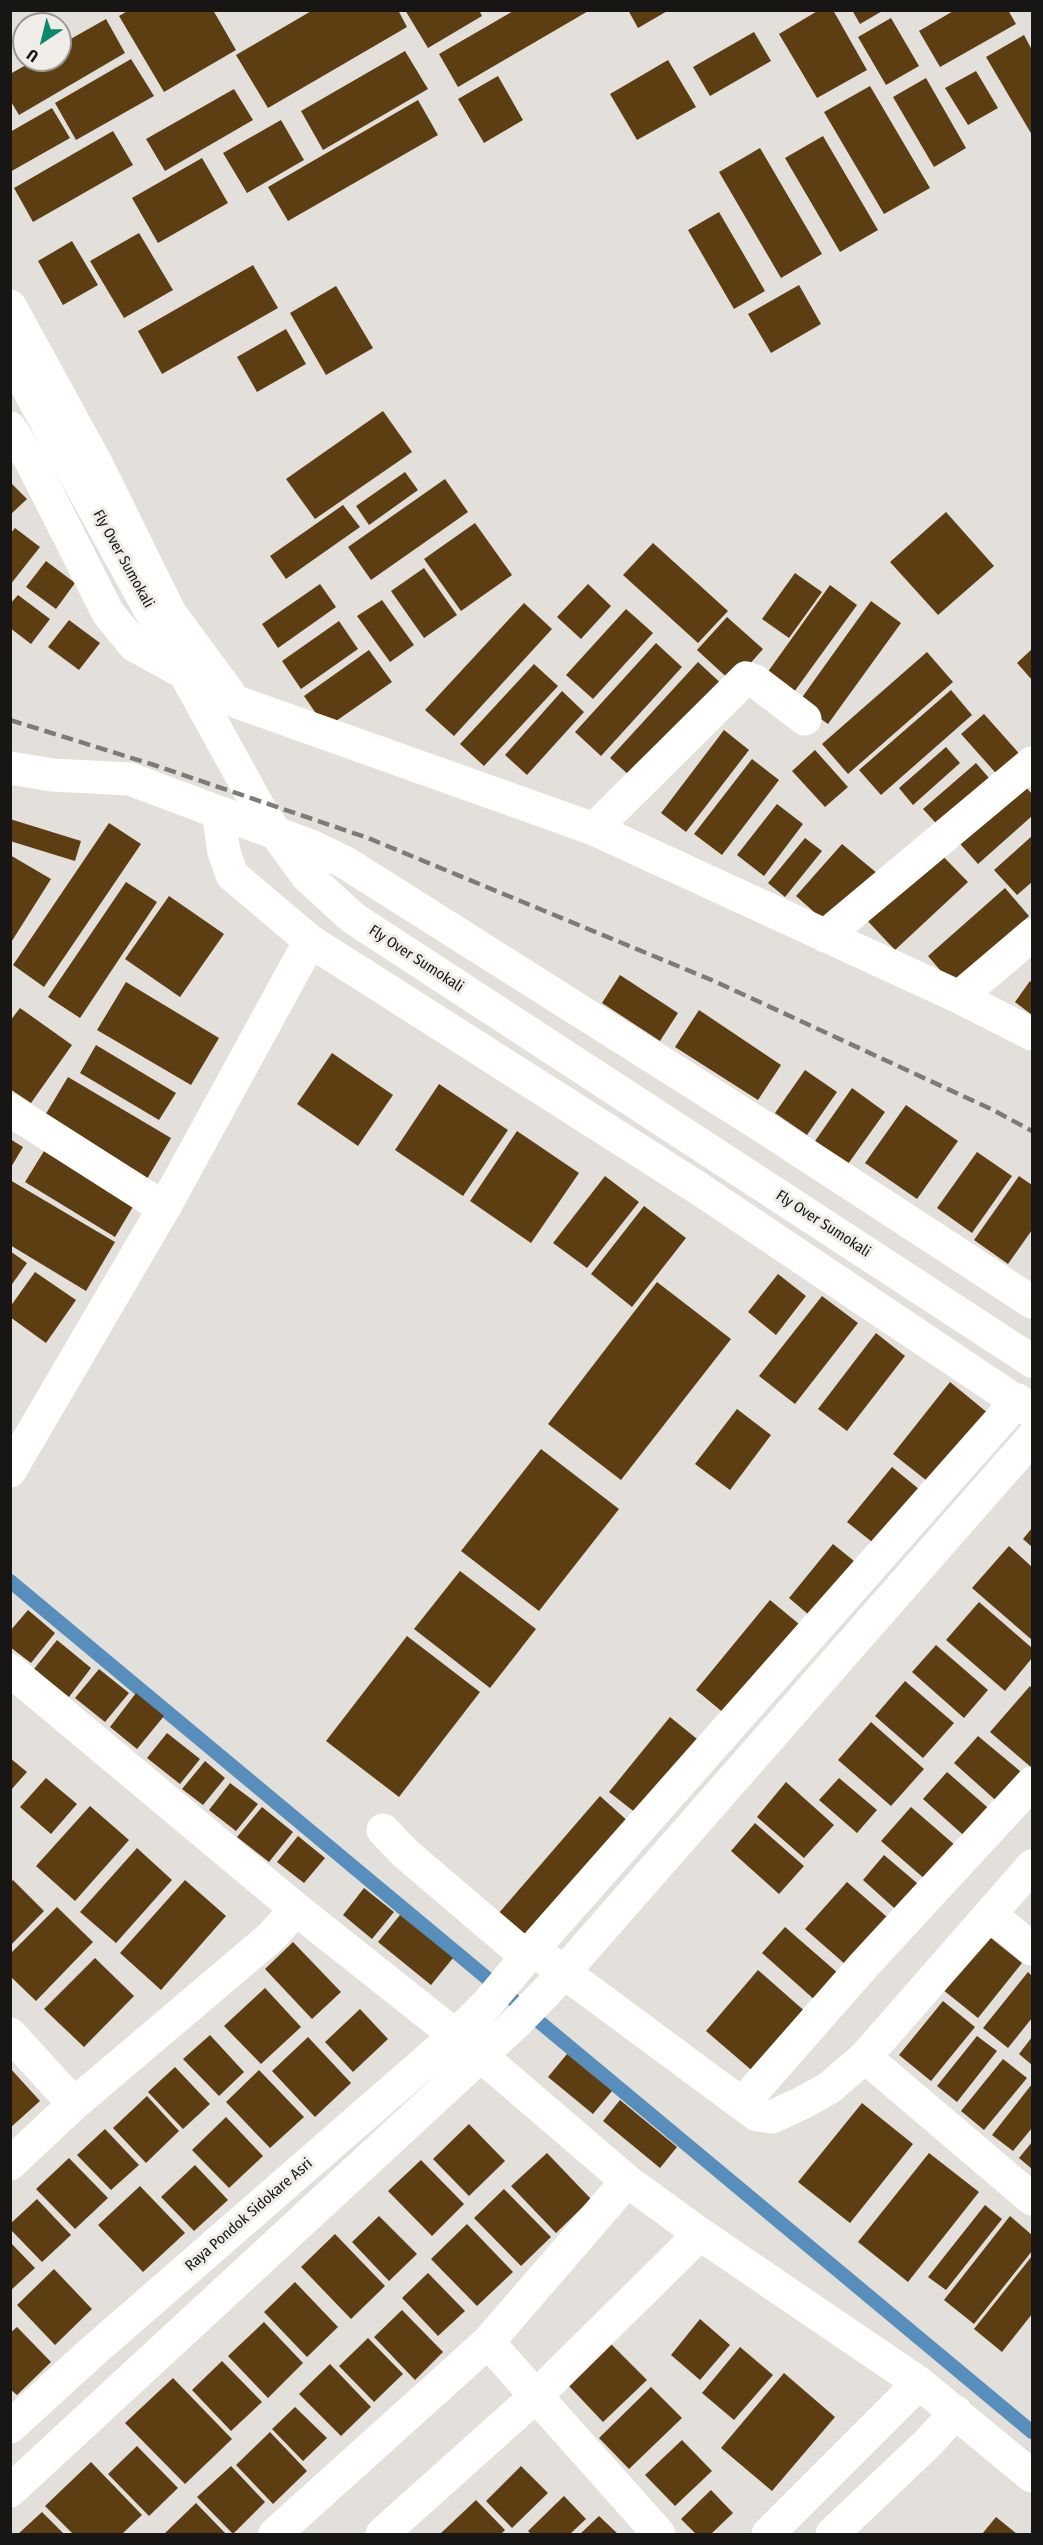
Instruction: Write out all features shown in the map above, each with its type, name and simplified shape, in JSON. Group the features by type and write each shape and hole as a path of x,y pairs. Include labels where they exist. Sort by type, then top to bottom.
{"street":[{"path":"10,306 97,465 170,613 237,702"},
{"name":"Fly Over Sumokali","path":"10,356 263,815 307,876 353,918 1032,1361"},
{"path":"10,428 30,459 108,613 134,645 237,702 594,829 959,997 1032,1034"},
{"path":"594,829 746,678 755,681 805,719"},
{"path":"825,936 1032,763"},
{"path":"10,768 52,775 130,779 311,846 346,863 762,1126 1032,1302"},
{"path":"218,812 224,852 232,875 310,941 698,1188 1025,1406"},
{"path":"959,997 1032,935"},
{"path":"10,1471 164,1208 310,941"},
{"path":"10,1110 164,1208"},
{"name":"Raya Pondok Sidokare Asri","path":"10,2427 92,2352 468,2045 488,2003 526,1958 1025,1406"},
{"path":"10,2491 468,2045 516,2023 1032,1438"},
{"path":"10,1670 296,1909 468,2045 627,2181 700,2234 919,2383 1032,2476"},
{"path":"742,2104 864,1965 1032,1783"},
{"path":"382,1830 406,1854 526,1958 757,2115 772,2117 829,2088 865,2057 1032,1866"},
{"path":"10,2164 74,2104 272,1936 296,1909"},
{"path":"990,1914 1032,1949"},
{"path":"10,2034 74,2104"},
{"path":"865,2057 1032,2199"},
{"path":"275,2535 488,2342 627,2181"},
{"path":"382,2535 536,2396 700,2234"},
{"path":"488,2342 659,2535"},
{"path":"768,2535 919,2383"},
{"path":"832,2535 928,2443 956,2412"}],"building":[{"path":"129,10 213,10 236,50 164,92 119,16"},
{"path":"313,10 398,10 407,27 268,108 236,55"},
{"path":"405,10 479,10 482,16 428,48"},
{"path":"515,10 590,10 458,87 439,54"},
{"path":"628,10 669,10 638,28"},
{"path":"819,10 833,10 867,70 817,98 779,34"},
{"path":"852,10 884,10 860,24"},
{"path":"955,10 1008,10 1016,24 940,67 919,31"},
{"path":"891,18 919,66 886,85 858,37"},
{"path":"106,19 125,53 19,115 10,100 10,74 14,72 72,72 72,38"},
{"path":"754,32 771,61 710,96 693,67"},
{"path":"1024,35 1032,50 1032,135 986,57"},
{"path":"405,51 428,89 323,150 301,111"},
{"path":"131,59 154,96 76,140 55,103"},
{"path":"668,60 696,107 637,140 610,94"},
{"path":"976,71 998,108 968,125 945,88"},
{"path":"498,76 523,120 484,143 458,99"},
{"path":"926,78 966,148 934,167 893,97"},
{"path":"870,86 930,188 884,214 824,112"},
{"path":"234,89 253,120 165,171 146,139"},
{"path":"418,100 438,135 288,221 268,187"},
{"path":"52,108 70,138 10,172 10,132"},
{"path":"281,120 304,160 247,193 223,153"},
{"path":"113,131 133,165 33,222 14,188"},
{"path":"823,136 878,230 840,252 785,158"},
{"path":"760,148 822,254 781,278 719,172"},
{"path":"202,158 228,203 158,243 132,198"},
{"path":"719,212 765,291 734,309 688,230"},
{"path":"139,233 173,290 124,318 90,261"},
{"path":"72,241 98,285 63,305 38,261"},
{"path":"253,265 278,308 162,374 138,331"},
{"path":"799,285 821,324 771,353 748,314"},
{"path":"336,286 373,348 326,375 290,313"},
{"path":"286,329 306,364 257,392 237,357"},
{"path":"383,411 412,452 315,519 286,479"},
{"path":"405,472 418,490 369,525 356,506"},
{"path":"445,479 468,512 371,580 348,547"},
{"path":"10,482 27,499 10,515"},
{"path":"343,505 360,527 286,579 270,556"},
{"path":"946,512 994,566 938,615 890,562"},
{"path":"475,523 512,575 461,611 424,559"},
{"path":"15,528 40,547 10,585 10,534"},
{"path":"653,543 728,611 698,643 623,575"},
{"path":"46,561 75,583 56,609 26,587"},
{"path":"424,568 457,615 424,638 391,591"},
{"path":"795,573 822,592 789,638 762,619"},
{"path":"320,584 336,607 278,648 262,624"},
{"path":"588,584 611,606 581,639 557,617"},
{"path":"830,585 857,605 794,692 767,673"},
{"path":"18,595 50,619 31,644 10,628 10,604"},
{"path":"382,600 414,645 390,662 357,616"},
{"path":"871,601 901,623 828,724 798,703"},
{"path":"524,603 552,629 454,736 425,710"},
{"path":"626,609 653,633 593,699 566,675"},
{"path":"727,617 763,649 733,683 697,650"},
{"path":"69,620 100,643 79,670 48,647"},
{"path":"339,621 358,649 301,689 282,661"},
{"path":"656,643 682,667 601,756 575,732"},
{"path":"1032,649 1032,680 1017,663"},
{"path":"369,650 392,682 326,728 304,696"},
{"path":"927,652 953,682 848,774 822,744"},
{"path":"698,662 726,688 639,784 610,758"},
{"path":"534,664 558,686 484,766 460,744"},
{"path":"951,690 972,715 881,795 859,770"},
{"path":"562,691 584,712 527,775 505,755"},
{"path":"984,714 1025,760 1002,780 961,734"},
{"path":"724,730 749,750 686,832 661,813"},
{"path":"946,747 960,763 913,805 899,788"},
{"path":"815,750 848,787 825,807 792,771"},
{"path":"752,759 779,780 722,855 694,834"},
{"path":"976,763 996,786 944,832 923,809"},
{"path":"1019,779 1032,794 1032,816 978,864 954,837"},
{"path":"777,804 803,824 764,876 737,855"},
{"path":"10,819 81,841 75,861 10,841"},
{"path":"109,823 141,844 44,987 13,965"},
{"path":"1032,836 1032,882 1017,895 994,870"},
{"path":"805,838 822,851 785,897 768,883"},
{"path":"842,844 878,874 831,927 796,896"},
{"path":"933,846 968,882 895,950 861,914"},
{"path":"10,855 51,879 10,944"},
{"path":"126,882 157,902 80,1018 48,997"},
{"path":"1005,888 1029,916 952,984 928,956"},
{"path":"169,896 224,934 180,997 125,959"},
{"path":"620,975 678,1013 660,1041 602,1003"},
{"path":"1030,981 1032,983 1032,1015 1015,1002"},
{"path":"126,982 219,1038 191,1085 97,1030"},
{"path":"20,1008 72,1045 31,1103 10,1089 10,1021"},
{"path":"699,1010 781,1065 758,1100 675,1047"},
{"path":"96,1045 176,1093 159,1120 80,1073"},
{"path":"332,1053 393,1095 358,1146 297,1104"},
{"path":"805,1070 837,1092 807,1135 775,1113"},
{"path":"68,1077 171,1138 147,1179 44,1117"},
{"path":"439,1084 508,1130 463,1196 395,1150"},
{"path":"852,1088 885,1112 848,1164 815,1141"},
{"path":"906,1105 958,1141 917,1199 865,1163"},
{"path":"517,1131 579,1173 531,1243 470,1201"},
{"path":"10,1139 23,1147 10,1169"},
{"path":"44,1151 134,1205 115,1237 25,1182"},
{"path":"977,1152 1012,1176 972,1233 937,1208"},
{"path":"605,1176 639,1202 587,1268 553,1243"},
{"path":"1019,1176 1032,1185 1032,1230 1008,1264 974,1240"},
{"path":"10,1180 115,1242 86,1291 10,1245"},
{"path":"644,1206 686,1238 632,1307 591,1274"},
{"path":"10,1251 27,1263 10,1287"},
{"path":"35,1272 76,1300 46,1343 10,1317 10,1307"},
{"path":"778,1274 806,1296 776,1335 748,1312"},
{"path":"657,1282 731,1339 621,1480 548,1424"},
{"path":"822,1296 858,1323 795,1404 759,1376"},
{"path":"876,1333 905,1356 847,1431 818,1409"},
{"path":"950,1382 994,1418 936,1488 893,1454"},
{"path":"737,1409 771,1435 730,1490 695,1464"},
{"path":"541,1449 619,1509 539,1611 461,1551"},
{"path":"892,1467 925,1494 881,1549 847,1522"},
{"path":"1032,1528 1032,1547 1023,1539"},
{"path":"833,1544 859,1565 815,1620 789,1598"},
{"path":"1009,1546 1032,1567 1032,1640 972,1588"},
{"path":"460,1571 536,1629 490,1688 414,1629"},
{"path":"770,1600 805,1629 731,1719 696,1690"},
{"path":"979,1602 1032,1648 1032,1658 1005,1691 946,1640"},
{"path":"28,1610 55,1633 31,1663 10,1647 10,1631"},
{"path":"407,1636 480,1692 399,1797 326,1741"},
{"path":"57,1640 91,1668 69,1697 34,1669"},
{"path":"936,1645 988,1690 964,1718 912,1672"},
{"path":"99,1669 129,1693 105,1722 75,1698"},
{"path":"905,1681 954,1723 923,1758 875,1716"},
{"path":"1030,1686 1032,1689 1032,1768 990,1732"},
{"path":"136,1693 164,1716 137,1749 110,1727"},
{"path":"670,1717 702,1743 641,1817 609,1792"},
{"path":"871,1722 924,1769 891,1806 838,1760"},
{"path":"167,1733 200,1759 180,1784 147,1758"},
{"path":"978,1736 1026,1776 1001,1805 954,1763"},
{"path":"10,1758 27,1772 10,1791"},
{"path":"205,1761 225,1778 203,1805 182,1789"},
{"path":"947,1772 994,1813 970,1841 923,1799"},
{"path":"46,1778 77,1804 51,1834 20,1807"},
{"path":"839,1778 877,1810 857,1833 819,1800"},
{"path":"786,1782 834,1825 804,1858 757,1817"},
{"path":"230,1783 258,1804 236,1831 209,1810"},
{"path":"600,1796 630,1823 529,1940 498,1914"},
{"path":"90,1806 129,1840 75,1901 36,1866"},
{"path":"262,1807 293,1832 269,1862 237,1837"},
{"path":"911,1807 956,1846 926,1880 881,1841"},
{"path":"755,1823 804,1866 779,1894 731,1851"},
{"path":"298,1836 325,1858 304,1883 277,1862"},
{"path":"137,1848 172,1880 116,1943 80,1912"},
{"path":"884,1855 924,1889 902,1915 863,1880"},
{"path":"13,1880 44,1911 10,1946 10,1883"},
{"path":"185,1880 226,1916 161,1990 120,1953"},
{"path":"847,1882 894,1923 853,1971 805,1929"},
{"path":"364,1888 394,1912 372,1939 343,1915"},
{"path":"57,1907 93,1942 36,2001 10,1976 10,1954"},
{"path":"400,1915 453,1958 431,1985 378,1942"},
{"path":"785,1927 839,1974 816,2001 762,1953"},
{"path":"986,1934 1022,1963 978,2018 942,1989"},
{"path":"293,1942 341,1992 312,2019 265,1969"},
{"path":"95,1958 134,1996 84,2047 44,2009"},
{"path":"758,1970 808,2014 756,2074 706,2031"},
{"path":"1028,1972 1032,1976 1032,2018 1008,2048 983,2028"},
{"path":"265,1988 301,2027 261,2064 224,2026"},
{"path":"943,2001 975,2027 931,2081 899,2055"},
{"path":"360,2009 388,2039 353,2072 325,2042"},
{"path":"210,2035 244,2072 219,2096 183,2059"},
{"path":"977,2036 997,2051 957,2102 937,2086"},
{"path":"308,2037 351,2083 315,2117 272,2071"},
{"path":"1032,2037 1032,2065 1019,2054"},
{"path":"567,2054 612,2091 593,2114 548,2077"},
{"path":"1003,2059 1027,2078 984,2130 961,2111"},
{"path":"175,2067 210,2104 183,2129 148,2092"},
{"path":"10,2068 40,2101 10,2128"},
{"path":"259,2070 304,2117 270,2148 226,2102"},
{"path":"1032,2084 1032,2128 1013,2151 992,2135"},
{"path":"147,2096 179,2131 146,2163 113,2128"},
{"path":"620,2100 677,2147 660,2168 603,2121"},
{"path":"862,2103 913,2144 850,2223 798,2182"},
{"path":"226,2117 263,2156 229,2188 192,2150"},
{"path":"469,2124 505,2161 469,2196 433,2159"},
{"path":"105,2129 139,2165 111,2190 77,2155"},
{"path":"1032,2142 1032,2169 1019,2158"},
{"path":"547,2153 591,2199 556,2233 511,2186"},
{"path":"929,2153 979,2192 908,2282 858,2242"},
{"path":"69,2158 108,2198 75,2229 36,2189"},
{"path":"421,2160 464,2204 432,2236 388,2191"},
{"path":"195,2165 228,2200 194,2231 161,2197"},
{"path":"140,2186 185,2233 143,2272 98,2225"},
{"path":"504,2189 551,2237 521,2266 474,2218"},
{"path":"37,2199 71,2235 42,2262 10,2229 10,2224"},
{"path":"985,2205 1002,2219 946,2290 928,2277"},
{"path":"379,2216 417,2254 389,2281 352,2242"},
{"path":"1010,2216 1032,2235 1032,2251 974,2324 944,2300"},
{"path":"467,2224 513,2272 477,2306 431,2259"},
{"path":"335,2234 385,2286 351,2319 301,2267"},
{"path":"10,2242 35,2268 10,2291"},
{"path":"1032,2256 1032,2314 1002,2352 974,2329"},
{"path":"54,2269 92,2309 55,2345 17,2305"},
{"path":"428,2273 465,2311 438,2336 402,2298"},
{"path":"295,2282 338,2327 307,2357 264,2312"},
{"path":"402,2310 443,2352 415,2380 374,2337"},
{"path":"700,2319 730,2345 700,2380 671,2355"},
{"path":"264,2322 303,2363 268,2398 228,2356"},
{"path":"17,2327 51,2362 17,2395 10,2389 10,2333"},
{"path":"368,2338 403,2374 374,2402 339,2366"},
{"path":"611,2344 647,2380 603,2422 568,2385"},
{"path":"740,2347 773,2375 734,2420 702,2393"},
{"path":"222,2361 262,2402 231,2431 192,2390"},
{"path":"330,2364 371,2407 341,2436 299,2394"},
{"path":"784,2373 835,2417 772,2491 721,2448"},
{"path":"173,2378 232,2439 185,2484 125,2423"},
{"path":"651,2387 682,2418 629,2469 599,2438"},
{"path":"295,2407 327,2438 303,2461 272,2429"},
{"path":"270,2432 307,2471 273,2504 236,2465"},
{"path":"682,2440 712,2471 675,2506 645,2475"},
{"path":"137,2446 178,2488 149,2516 108,2474"},
{"path":"91,2462 142,2515 122,2534 73,2534 45,2506"},
{"path":"231,2466 265,2502 233,2534 197,2497"},
{"path":"521,2466 548,2493 512,2528 486,2501"},
{"path":"711,2490 733,2513 711,2534 696,2534 681,2519"},
{"path":"564,2496 586,2519 570,2534 531,2534 528,2531"},
{"path":"476,2500 505,2530 501,2534 440,2534"},
{"path":"196,2503 226,2534 164,2534"},
{"path":"42,2512 64,2534 18,2534"},
{"path":"599,2516 618,2534 580,2534"},
{"path":"996,2517 1017,2534 982,2534"}],"waterway":[{"path":"10,1581 1032,2432"}],"railway":[{"path":"10,720 154,765 368,838 714,981 991,1109 1032,1131"}]}
